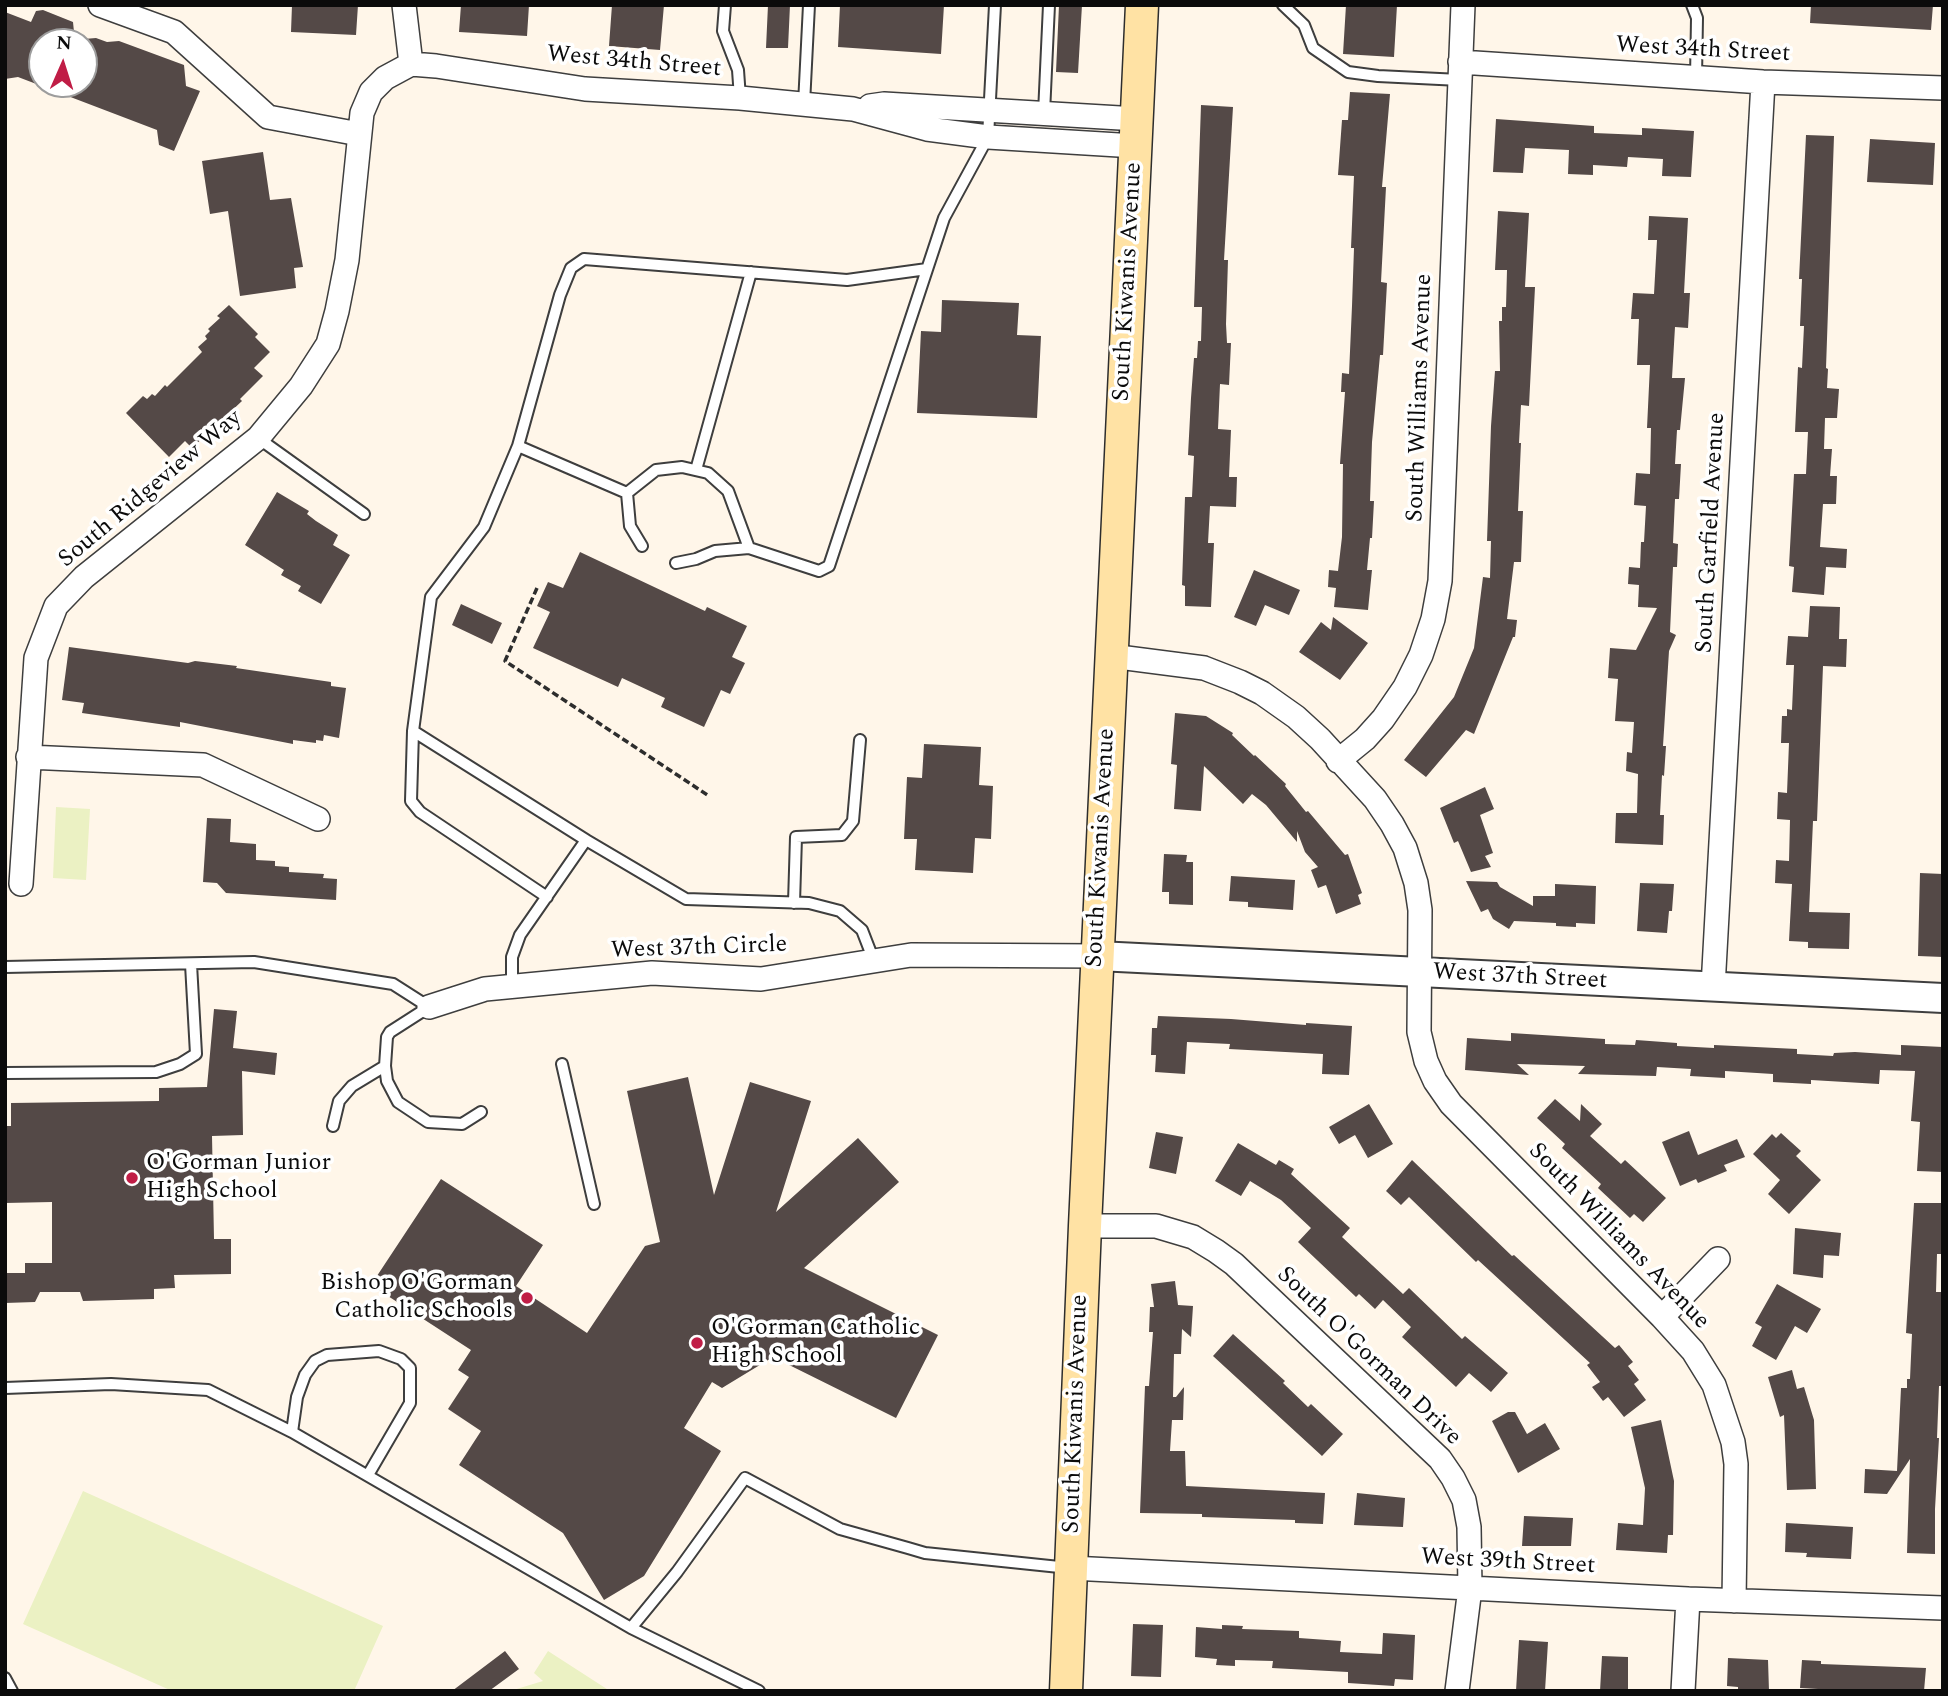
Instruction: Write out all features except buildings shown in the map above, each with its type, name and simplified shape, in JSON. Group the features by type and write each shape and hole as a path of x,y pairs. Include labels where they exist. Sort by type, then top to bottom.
{"main road":[{"name":"South Kiwanis Avenue","path":"1066,1691 1142,5"}],"street":[{"path":"100,5 174,32 268,117 359,134"},
{"path":"404,5 411,64"},
{"name":"South Williams Avenue","path":"1338,761 1365,739 1405,687 1421,654 1433,619 1440,580 1463,5"},
{"name":"South Ridgeview Way","path":"21,884 36,658 56,606 84,577 258,438 301,386 328,344 337,311 347,260 362,113 371,92 385,78 411,64"},
{"name":"West 34th Street","path":"411,64 585,89 740,98 853,109 926,129 988,137 1136,133"},
{"name":"West 34th Street","path":"1460,71 1943,88"},
{"name":"South Garfield Avenue","path":"1713,987 1763,82"},
{"name":"West 34th Street","path":"853,109 884,104 1044,113 1136,133"},
{"name":"South Williams Avenue","path":"1111,656 1204,668 1262,694 1296,717 1320,739 1374,799 1392,824 1405,848 1416,883 1420,909 1419,1032 1426,1061 1435,1081 1451,1104 1662,1317 1693,1351 1714,1385 1734,1442 1734,1601"},
{"path":"28,757 204,765 318,819"},
{"name":"West 37th Circle","path":"429,1007 485,989 652,974 761,979 911,955 1098,956"},
{"name":"West 37th Street","path":"1098,956 1943,998"},
{"name":"South O'Gorman Drive","path":"1085,1226 1156,1226 1193,1237 1216,1251 1440,1459 1464,1500 1469,1527 1470,1588 1457,1691"},
{"path":"1662,1317 1718,1259"},
{"name":"West 39th Street","path":"1071,1568 1688,1599 1943,1608"},
{"path":"1683,1691 1688,1599"}],"lane":[{"path":"725,5 723,31 738,70 740,98"},
{"path":"804,104 809,5"},
{"path":"676,563 715,551 749,548 819,571 830,566 944,218 988,137 995,5"},
{"path":"1044,113 1049,5"},
{"path":"1283,5 1304,25 1313,48 1349,72 1378,76 1460,71"},
{"path":"1692,5 1697,18 1696,78"},
{"path":"547,897 420,812 411,801 413,731 431,597 484,527 518,446 560,295 571,268 584,260 847,280 927,269"},
{"path":"696,470 751,272"},
{"path":"258,438 364,514"},
{"path":"518,446 627,493"},
{"path":"627,493 656,470 682,467 708,473 727,491 749,548"},
{"path":"627,493 630,526 642,546"},
{"path":"413,731 586,840 686,899 809,903 840,911 862,930 874,961"},
{"path":"793,902 796,837 842,835 853,821 860,740"},
{"path":"512,986 512,957 520,935 586,840"},
{"path":"5,967 254,962 393,984 429,1007 390,1032 387,1037 387,1081 398,1102 428,1122 462,1124 481,1112"},
{"path":"5,1073 156,1072 180,1064 196,1054 191,964"},
{"path":"562,1064 594,1204"},
{"path":"332,1126 339,1101 352,1086 385,1066"},
{"path":"292,1432 297,1397 305,1375 315,1361 327,1355 379,1351 401,1359 410,1368 410,1403 368,1475"},
{"path":"5,1388 111,1384 208,1390 292,1432 631,1628 759,1691"},
{"path":"631,1628 677,1572 745,1478 840,1529 885,1542 925,1553 1071,1568"},
{"path":"5,1678 12,1691"}],"path":[{"path":"537,588 505,661 709,796"}],"green space":[{"path":"56,807 90,809 86,880 53,878"},
{"path":"83,1491 383,1626 354,1691 172,1691 23,1624"},
{"path":"548,1651 610,1691 510,1691 543,1681 534,1673"}],"place":[{"name":"O'Gorman Junior High School","path":"132,1178"},
{"name":"Bishop O'Gorman Catholic Schools","path":"527,1298"},
{"name":"O'Gorman Catholic High School","path":"697,1343"}]}
